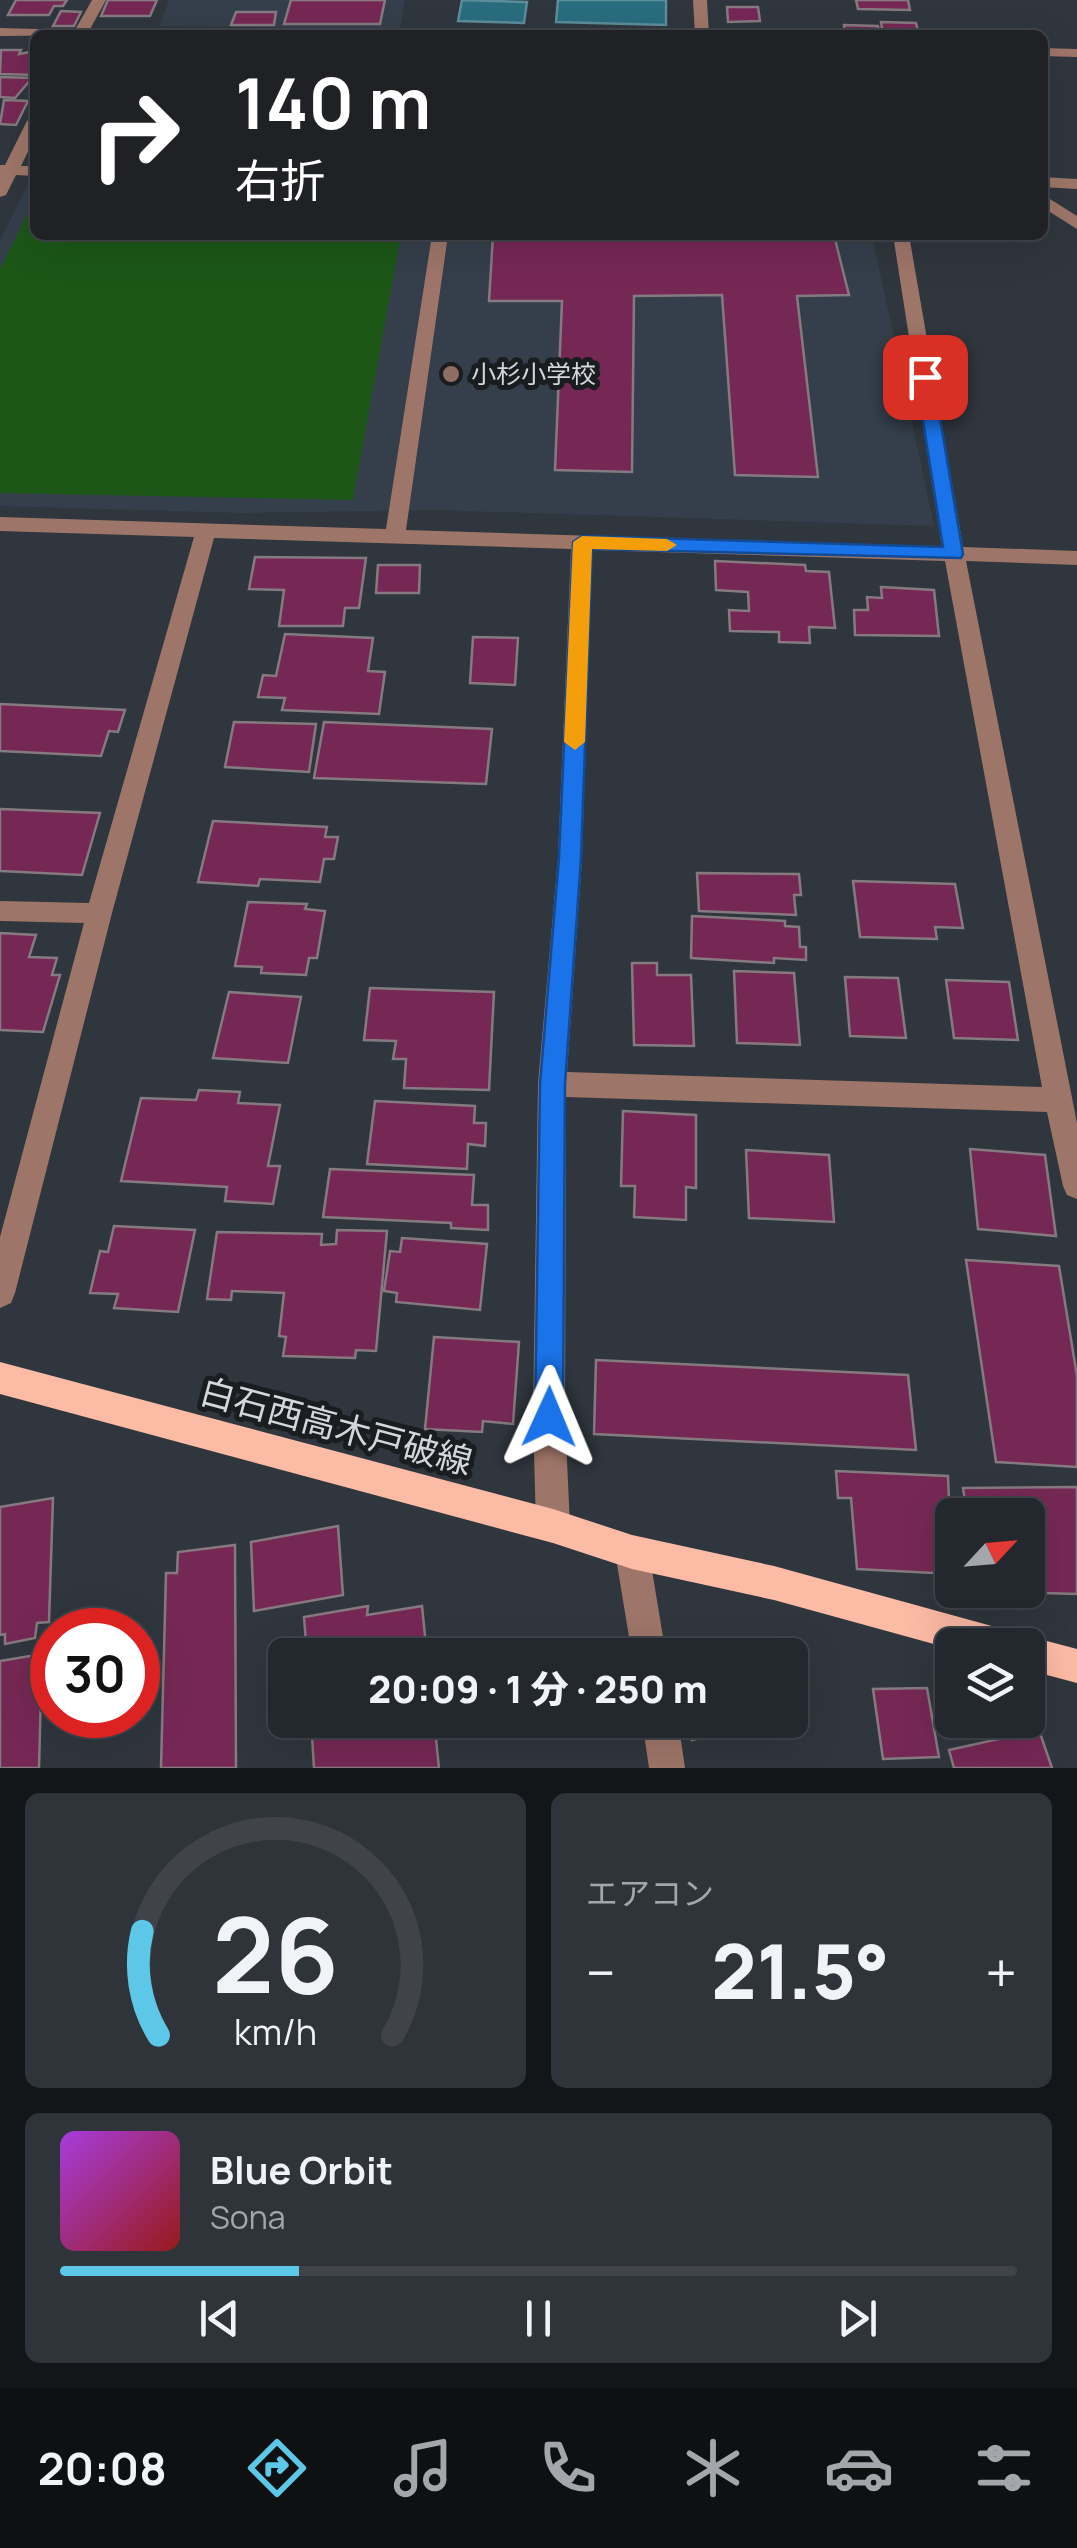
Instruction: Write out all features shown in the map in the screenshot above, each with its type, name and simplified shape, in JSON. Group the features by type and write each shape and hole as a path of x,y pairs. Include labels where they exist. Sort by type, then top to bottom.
{"main road":[{"name":"白石西高木戸破線","path":"0,1378 553,1526 632,1552 774,1583 937,1628"},
{"path":"1045,1658 1077,1666"}],"street":[{"path":"83,30 99,0"},
{"path":"700,0 702,30"},
{"path":"0,32 30,33"},
{"path":"1048,52 1077,52"},
{"path":"0,192 5,170 30,129"},
{"path":"5,170 30,171"},
{"path":"1048,182 1077,184"},
{"path":"1048,203 1077,224"},
{"path":"395,537 439,240"},
{"path":"903,240 954,554 1077,1186"},
{"path":"0,524 1077,558"},
{"path":"0,1293 99,914 206,531"},
{"path":"553,1526 549,1417 552,1084 570,858 582,542"},
{"path":"0,910 99,914"},
{"path":"552,1084 1058,1100"},
{"path":"632,1552 646,1638"},
{"path":"663,1738 667,1768"}],"shaded area":[{"path":"169,0 405,0 400,29 159,26"},
{"name":"小杉小学校","path":"30,180 30,240 873,240 934,526 436,510 241,513 0,506 0,241"}],"green space":[{"path":"30,210 30,240 400,240 353,500 0,493 0,269"}],"water":[{"path":"462,0 527,2 524,23 458,21"},
{"path":"558,0 666,0 666,25 556,22"}],"building":[{"path":"16,0 67,0 63,6 54,6 49,15 8,15"},
{"path":"108,0 157,0 150,16 101,16"},
{"path":"291,0 385,0 380,24 284,24"},
{"path":"856,0 908,0 910,10 858,9"},
{"path":"727,7 758,7 760,21 728,22"},
{"path":"61,11 81,12 74,26 53,26"},
{"path":"236,12 276,12 274,25 231,25"},
{"path":"881,22 916,23 918,30 882,30"},
{"path":"844,25 878,26 878,30 844,30"},
{"path":"1,50 30,52 30,75 0,74"},
{"path":"0,77 30,78 15,98 0,97"},
{"path":"4,100 28,101 16,125 0,124"},
{"path":"493,240 835,240 849,295 797,296 818,477 735,475 722,295 634,296 632,472 555,470 562,301 489,301"},
{"path":"255,557 366,558 359,608 345,608 343,626 279,626 284,590 249,589"},
{"path":"715,561 805,565 806,571 829,572 835,628 809,627 810,643 779,642 779,632 730,631 729,610 749,611 748,592 716,590"},
{"path":"378,565 420,565 419,593 376,593"},
{"path":"881,587 934,590 939,636 855,635 854,610 868,610 867,597 882,598"},
{"path":"285,634 373,638 368,671 385,672 379,714 282,710 285,698 258,697 263,675 276,676"},
{"path":"473,637 518,638 515,685 470,683"},
{"path":"0,704 125,710 118,732 109,731 101,756 0,751"},
{"path":"234,722 316,724 309,772 225,767"},
{"path":"324,722 492,729 486,784 314,778"},
{"path":"0,809 100,813 82,875 0,871"},
{"path":"213,821 327,827 325,837 338,837 334,859 324,859 320,882 260,879 258,886 198,882"},
{"path":"697,873 799,874 801,895 794,895 796,915 699,911"},
{"path":"853,881 955,884 963,928 935,927 937,939 860,937"},
{"path":"248,902 307,904 305,909 325,911 317,958 309,958 306,975 261,973 262,967 235,966"},
{"path":"692,916 785,921 785,926 799,927 800,947 806,947 806,960 774,958 774,963 691,958"},
{"path":"0,933 36,935 29,957 57,958 52,975 60,975 43,1032 0,1030"},
{"path":"632,963 657,963 657,975 691,975 694,1046 634,1045"},
{"path":"734,971 794,973 800,1045 737,1043"},
{"path":"845,977 898,978 906,1038 850,1036"},
{"path":"946,980 1009,982 1018,1040 954,1038"},
{"path":"370,988 494,992 489,1090 404,1088 406,1059 393,1059 396,1041 364,1040"},
{"path":"229,992 301,997 288,1063 213,1058"},
{"path":"199,1090 240,1092 238,1103 280,1105 268,1166 280,1166 273,1204 225,1201 227,1187 121,1181 141,1098 196,1100"},
{"path":"375,1101 475,1106 474,1123 486,1123 485,1146 468,1144 467,1169 367,1164"},
{"path":"623,1111 696,1115 696,1188 686,1187 686,1220 634,1217 635,1186 621,1186"},
{"path":"970,1149 1045,1155 1056,1236 978,1229"},
{"path":"746,1150 829,1155 834,1222 749,1218"},
{"path":"330,1169 474,1175 472,1205 488,1205 488,1230 451,1228 451,1223 323,1217"},
{"path":"114,1226 195,1230 178,1312 114,1308 118,1294 90,1293 100,1251 108,1252"},
{"path":"337,1230 387,1231 376,1351 356,1350 355,1358 283,1356 286,1337 279,1336 284,1293 232,1291 231,1300 207,1299 217,1232 322,1234 321,1245 336,1244"},
{"path":"402,1238 487,1244 480,1310 396,1302 397,1293 384,1291 390,1251 400,1252"},
{"path":"966,1260 1059,1266 1077,1376 1077,1467 996,1462"},
{"path":"434,1337 519,1342 513,1424 483,1421 482,1432 425,1429"},
{"path":"596,1360 908,1375 916,1450 594,1434"},
{"path":"836,1471 948,1476 949,1498 935,1498 935,1573 857,1569 851,1498 838,1498"},
{"path":"1077,1487 1077,1594 1045,1593 1045,1498 964,1498 963,1488"},
{"path":"53,1498 49,1608 30,1608 30,1639 5,1644 5,1634 0,1635 0,1507"},
{"path":"338,1526 343,1595 254,1611 251,1542"},
{"path":"235,1545 236,1768 161,1768 166,1573 177,1573 178,1552"},
{"path":"368,1606 367,1615 422,1606 425,1638 306,1638 304,1617"},
{"path":"30,1656 30,1738 40,1738 39,1768 0,1768 0,1661"},
{"path":"927,1688 939,1757 883,1759 873,1689"},
{"path":"312,1738 436,1738 439,1768 314,1768"},
{"path":"1003,1738 1042,1738 1052,1768 954,1768 949,1750"}],"slow traffic":[{"path":"575,742 582,542 667,545"}],"place":[{"name":"小杉小学校","path":"451,374"}],"route":[{"path":"549,1417 552,1084 570,858 582,542 954,554 925,377"}]}
